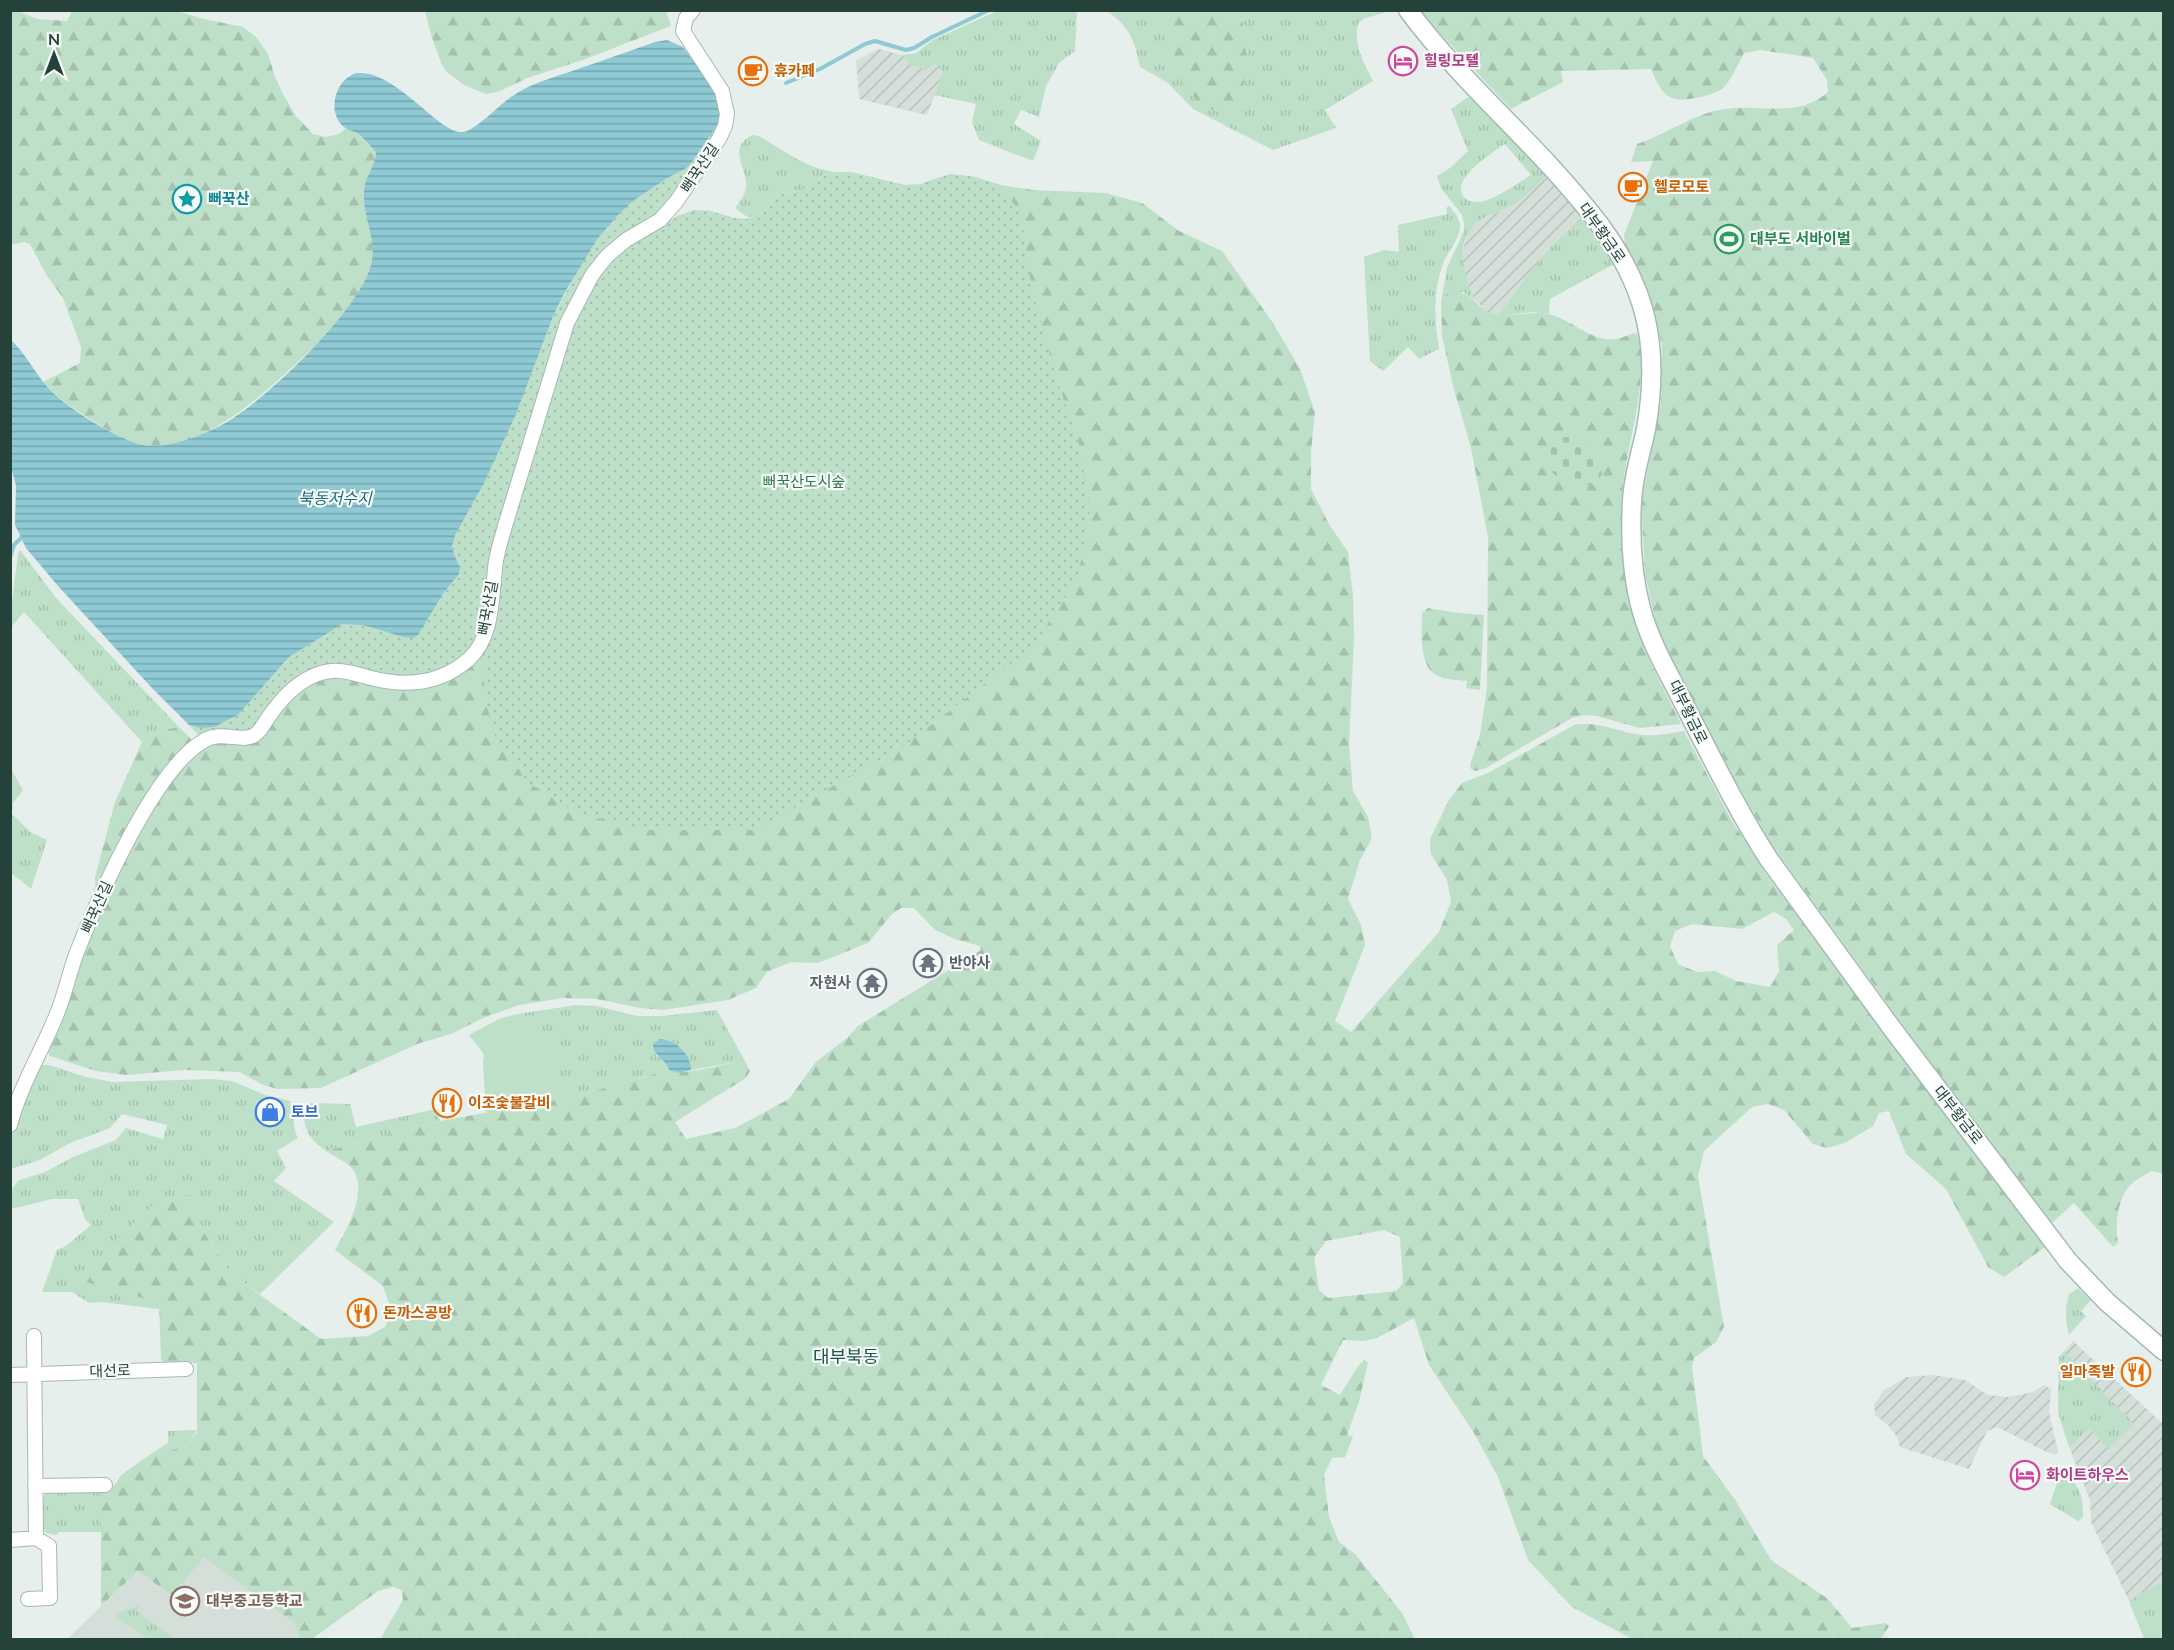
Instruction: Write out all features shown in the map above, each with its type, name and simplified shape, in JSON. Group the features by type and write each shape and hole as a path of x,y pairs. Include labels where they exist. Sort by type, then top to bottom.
{"main road":[{"name":"대부황금로","path":"1408,10 1452,63 1598,222 1615,246 1636,289 1646,323 1651,370 1648,417 1632,498 1632,544 1640,603 1666,668 1750,829 1768,858 1891,1027 2068,1261 2107,1302 2163,1351"}],"street":[{"name":"뻐꾹산길","path":"10,1125 27,1077 57,1014 77,951 129,838 181,759 204,740 220,735 246,738 254,736 284,698 302,683 318,674 335,670 353,672 389,682 412,684 432,680 450,672 469,658 481,644 488,628 496,559 505,525 567,323 592,275 607,256 626,240 660,220 676,202 719,139 725,126 727,114 722,91 683,31 686,18 693,10"},
{"path":"34,1336 36,1539"},
{"name":"대선로","path":"10,1375 186,1368"},
{"path":"36,1486 105,1485"},
{"path":"10,1539 36,1539 49,1546 50,1598 28,1599"}],"shaded area":[{"path":"879,49 902,55 909,64 935,64 943,73 927,115 859,99 856,60"},
{"path":"1547,176 1583,218 1555,242 1498,315 1489,313 1475,300 1464,276 1462,256 1467,232 1478,221 1513,205"},
{"path":"2073,1341 2163,1424 2163,1581 2129,1601 2091,1522 2090,1500 2058,1412 2059,1357"},
{"path":"1934,1375 1965,1380 1988,1395 2009,1397 2033,1392 2044,1385 2051,1389 2049,1413 2058,1451 2056,1454 2049,1453 1997,1427 1987,1431 1969,1469 1900,1447 1897,1437 1888,1425 1875,1415 1874,1405 1883,1391 1906,1377"},
{"name":"대부중고등학교","path":"204,1556 294,1623 300,1639 66,1640 138,1571 172,1596"}],"green space":[{"path":"10,11 18,11 37,19 67,21 72,11 177,11 243,27 256,37 268,54 284,96 296,116 313,134 326,137 339,134 346,128 357,133 376,152 365,206 373,237 372,257 367,277 355,300 308,353 257,398 220,425 199,435 179,443 158,446 131,442 73,408 43,382 80,363 81,347 63,298 47,276 30,244 24,242 11,245"},
{"path":"425,11 666,11 671,26 580,61 527,78 498,92 486,94 464,85 447,72 432,38"},
{"path":"997,11 1077,11 1075,51 1059,63 1046,86 1039,117 1021,110 1014,124 1041,141 1033,161 979,140 972,122 976,104 934,95 943,72 935,64 925,70 909,64 902,55 916,53 933,40"},
{"path":"1107,11 1176,11 1169,32 1243,23 1235,11 1389,11 1363,19 1358,24 1358,47 1373,81 1325,110 1336,128 1273,150 1193,109 1168,83 1140,67 1136,49 1126,28"},
{"path":"1176,11 1235,11 1243,23 1246,59 1242,101 1231,114 1205,106 1194,97 1177,74 1169,47 1169,33"},
{"path":"1421,11 2163,11 2164,1174 2151,1171 2130,1185 2121,1200 2118,1214 2118,1243 2113,1247 2074,1203 2052,1223 1922,1051 1773,847 1729,770 1673,662 1656,623 1645,574 1641,503 1661,403 1662,345 1648,291 1625,244 1624,235 1653,161 1631,162 1637,144 1699,116 1733,108 1803,106 1828,92 1827,80 1813,58 1761,50 1744,53 1725,86 1717,92 1702,97 1681,100 1668,96 1659,86 1651,69 1561,71 1563,82 1511,109"},
{"path":"1471,95 1547,176 1516,203 1477,222 1470,230 1465,240 1463,260 1467,281 1475,300 1463,292 1445,295 1441,302 1447,268 1464,231 1462,215 1441,188 1437,176 1450,168 1468,151 1451,109","holes":["1505,144 1531,175 1505,192 1483,201 1468,200 1461,190 1462,183 1474,167"]},
{"path":"720,121 720,127 669,205 624,238 570,310 482,633 464,657 425,678 318,673 259,729 202,739 189,725 202,727 214,725 238,715 289,657 334,628 350,623 404,637 418,635 444,592 453,583 458,561 452,546 455,535 483,485 516,414 554,314 587,254 598,238 633,201 692,162"},
{"path":"752,135 759,136 807,164 838,172 824,175 807,188 776,196 771,206 750,219 735,208 746,190 746,180 739,152 740,146"},
{"name":"뻐꾹산도시숲","path":"851,172 905,185 921,184 951,174 975,177 1000,185 1021,214 1032,290 1056,377 1079,444 1090,510 1078,577 1033,647 901,748 755,830 646,830 577,813 527,782 492,731 484,688 485,646 501,559 572,322 594,277 610,259 663,223 694,210 750,219 771,206 776,196 807,188 824,175"},
{"path":"951,174 1033,190 1106,193 1142,203 1179,231 1222,251 1273,323 1300,369 1315,412 1311,453 1311,489 1329,524 1348,552 1353,596 1354,640 1349,745 1353,791 1368,817 1372,838 1360,860 1348,899 1361,925 1365,945 1335,1021 1351,1032 1439,932 1451,902 1447,880 1431,854 1430,839 1449,800 1462,783 1488,773 1574,725 1597,725 1647,735 1684,731 1732,821 1766,874 2045,1247 2004,1277 1988,1267 1946,1189 1906,1154 1889,1111 1879,1113 1873,1126 1845,1143 1827,1148 1813,1144 1784,1110 1768,1104 1752,1107 1704,1151 1698,1176 1724,1327 1716,1342 1694,1358 1692,1366 1703,1456 1736,1501 1771,1560 1828,1599 1852,1628 1885,1623 1889,1626 1881,1639 1632,1639 1572,1607 1528,1560 1498,1477 1474,1433 1429,1365 1414,1318 1377,1338 1364,1341 1343,1340 1321,1385 1340,1395 1358,1366 1364,1360 1368,1362 1359,1402 1347,1435 1353,1437 1345,1457 1332,1458 1324,1475 1329,1517 1339,1542 1356,1555 1402,1613 1415,1639 380,1639 403,1600 402,1590 393,1587 378,1591 312,1639 300,1639 294,1623 204,1557 172,1596 138,1571 101,1606 101,1491 115,1485 121,1475 145,1458 188,1445 197,1432 197,1363 165,1363 161,1360 159,1303 86,1282 121,1235 160,1198 191,1195 198,1223 230,1273 321,1339 368,1336 385,1327 392,1312 383,1286 335,1250 351,1220 358,1197 358,1185 356,1175 350,1166 326,1151 440,1121 577,1096 669,1070 693,1071 737,1062 746,1063 750,1071 746,1078 675,1122 686,1139 735,1128 789,1099 815,1063 847,1038 858,1026 981,950 980,946 935,930 914,908 901,908 892,914 868,943 818,963 791,962 767,972 756,988 728,1000 663,1010 640,1008 597,999 564,998 519,1005 483,1018 451,1034 417,1044 321,1088 277,1089 261,1084 240,1072 184,1070 126,1075 96,1071 50,1056 47,1051 80,952 131,840 183,760 220,738 677,216 694,210 711,211 765,257 931,180","holes":["1774,912 1786,919 1794,930 1777,945 1779,971 1770,987 1736,981 1715,971 1697,972 1678,964 1670,946 1675,931 1692,924 1742,929","1384,1230 1400,1237 1403,1283 1396,1291 1328,1298 1319,1290 1314,1258 1326,1241"]},
{"path":"1449,206 1458,218 1460,230 1440,271 1436,293 1435,316 1439,349 1419,359 1408,347 1383,371 1370,361 1364,257 1384,250 1399,252 1398,225 1447,214 1446,208"},
{"path":"1583,218 1596,234 1614,264 1550,299 1549,314 1531,312 1498,315 1555,242"},
{"path":"1453,292 1470,297 1482,308 1499,315 1548,314 1590,334 1608,339 1637,334 1641,351 1641,378 1626,463 1621,517 1625,577 1640,636 1681,724 1640,728 1597,716 1583,715 1572,718 1486,768 1476,771 1471,769 1470,765 1480,735 1487,688 1488,537 1471,448 1453,386 1442,336 1441,302 1445,295"},
{"path":"1565,437 1579,438 1596,452 1602,466 1602,473 1599,479 1592,484 1582,486 1561,480 1547,465 1546,448 1552,441"},
{"path":"20,550 57,599 179,727 163,730 142,742 24,612 11,627 11,610"},
{"path":"1428,608 1484,615 1480,690 1466,688 1467,681 1438,676 1427,665 1422,648 1422,613"},
{"path":"179,727 196,744 180,756 96,901 95,877 115,802 142,742 163,730"},
{"path":"11,769 23,790 13,803 12,814 30,832 47,840 31,889 11,873"},
{"path":"576,1005 597,1006 637,1016 717,1010 746,1063 737,1062 691,1070 689,1059 682,1049 671,1042 660,1039 656,1055 665,1061 669,1070 556,1100 554,1058 523,1015 517,1014"},
{"path":"517,1014 523,1015 554,1058 557,1074 556,1100 486,1113 483,1053 469,1035 499,1019"},
{"path":"39,1065 49,1065 86,1077 113,1082 212,1079 232,1081 265,1095 290,1101 298,1138 277,1151 286,1168 274,1181 334,1222 260,1294 230,1273 198,1223 191,1196 86,1282 159,1303 159,1309 102,1302 89,1303 72,1292 42,1292 57,1250 66,1246 91,1225 85,1219 78,1199 52,1199 11,1209 11,1190 19,1180 43,1173 73,1157 116,1140 126,1128 163,1139 167,1125 122,1114 110,1128 70,1143 40,1160 11,1169 14,1122"},
{"path":"308,1104 350,1104 356,1127 436,1109 440,1121 326,1151 315,1142 305,1125 305,1111"},
{"path":"2078,1288 2091,1300 2081,1311 2086,1316 2069,1335 2066,1309 2069,1294"},
{"path":"2064,1351 2134,1424 2108,1450 2090,1429 2069,1447 2058,1412 2059,1357"},
{"path":"197,1430 188,1445 145,1458 168,1443 168,1431"},
{"path":"2063,1479 2072,1480 2080,1493 2083,1517 2078,1521 2050,1504 2057,1483"},
{"path":"49,1491 101,1491 101,1532 59,1532 56,1535 46,1533 43,1527 43,1497"},
{"path":"2163,1581 2163,1639 2144,1639 2129,1601"},
{"path":"141,1605 137,1611 175,1639 149,1639 115,1617 124,1610"}],"water":[{"name":"북동저수지","path":"667,40 683,47 714,89 721,106 720,121 685,169 633,201 619,214 598,238 565,292 554,314 516,414 483,485 455,535 452,546 460,567 459,574 444,592 418,635 413,638 404,637 363,625 342,624 289,657 238,715 214,727 200,728 189,725 58,586 26,548 15,525 16,486 11,467 11,340 44,383 61,400 86,418 124,439 145,445 166,445 218,427 257,400 304,358 345,311 360,290 369,271 373,250 365,211 364,191 376,152 360,135 344,127 335,113 336,96 340,86 348,78 358,73 387,81 442,124 463,132 481,122 511,97 535,84 655,42"},
{"path":"660,1039 671,1042 682,1049 689,1059 691,1070 678,1073 669,1070 654,1048 653,1044"}],"waterway":[{"path":"786,83 820,69 865,44 875,41 906,50 914,48 989,10"},
{"path":"10,558 14,545 21,538"}],"place":[{"name":"힐링모텔","path":"1403,61"},
{"name":"휴카페","path":"753,71"},
{"name":"헬로모토","path":"1633,187"},
{"name":"뻐꾹산","path":"187,199"},
{"name":"대부도 서바이벌","path":"1729,239"},
{"name":"반야사","path":"928,963"},
{"name":"자현사","path":"872,983"},
{"name":"이조숯불갈비","path":"447,1103"},
{"name":"토브","path":"270,1112"},
{"name":"돈까스공방","path":"362,1313"},
{"name":"일마족발","path":"2136,1372"},
{"name":"화이트하우스","path":"2025,1475"},
{"name":"대부중고등학교","path":"185,1601"}],"district":[{"name":"대부북동","path":"846,1357"}]}
